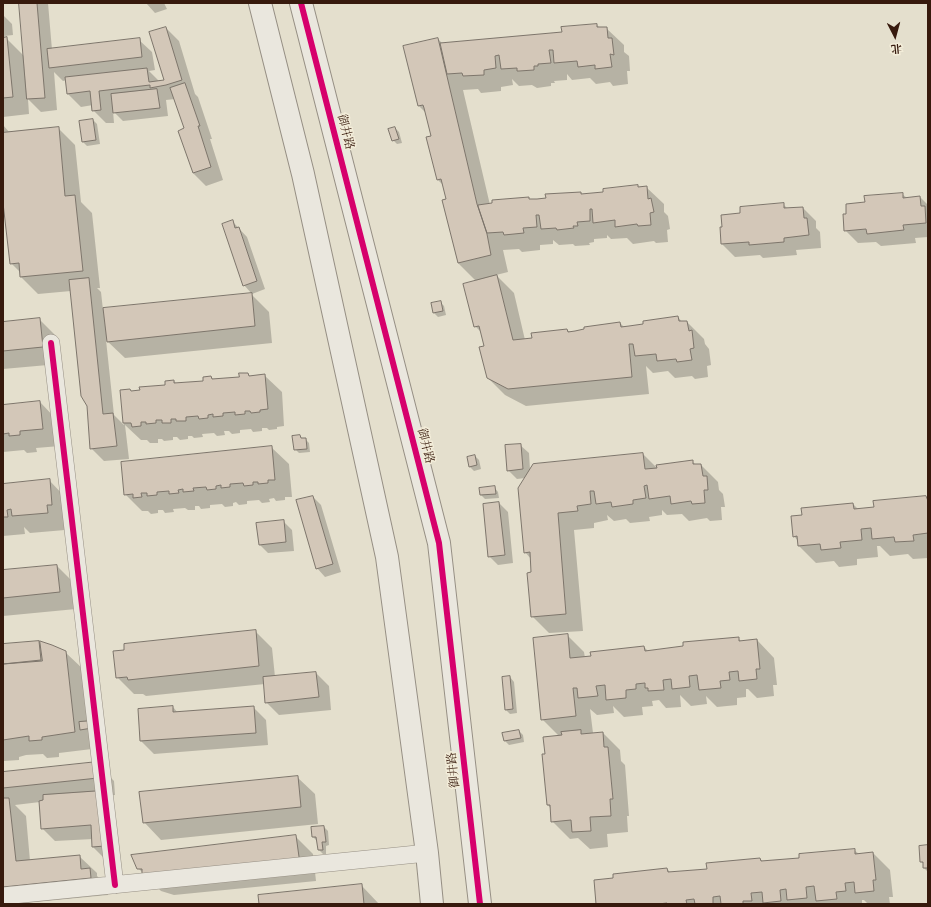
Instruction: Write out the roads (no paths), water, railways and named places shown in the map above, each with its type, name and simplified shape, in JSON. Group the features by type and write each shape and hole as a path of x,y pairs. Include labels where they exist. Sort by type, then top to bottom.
{"street":[{"path":"260,3 303,174 387,557 427,853 432,904"},
{"name":"御井路","path":"301,3 439,543 480,904"},
{"path":"51,343 115,885"},
{"path":"3,896 427,853"}]}
